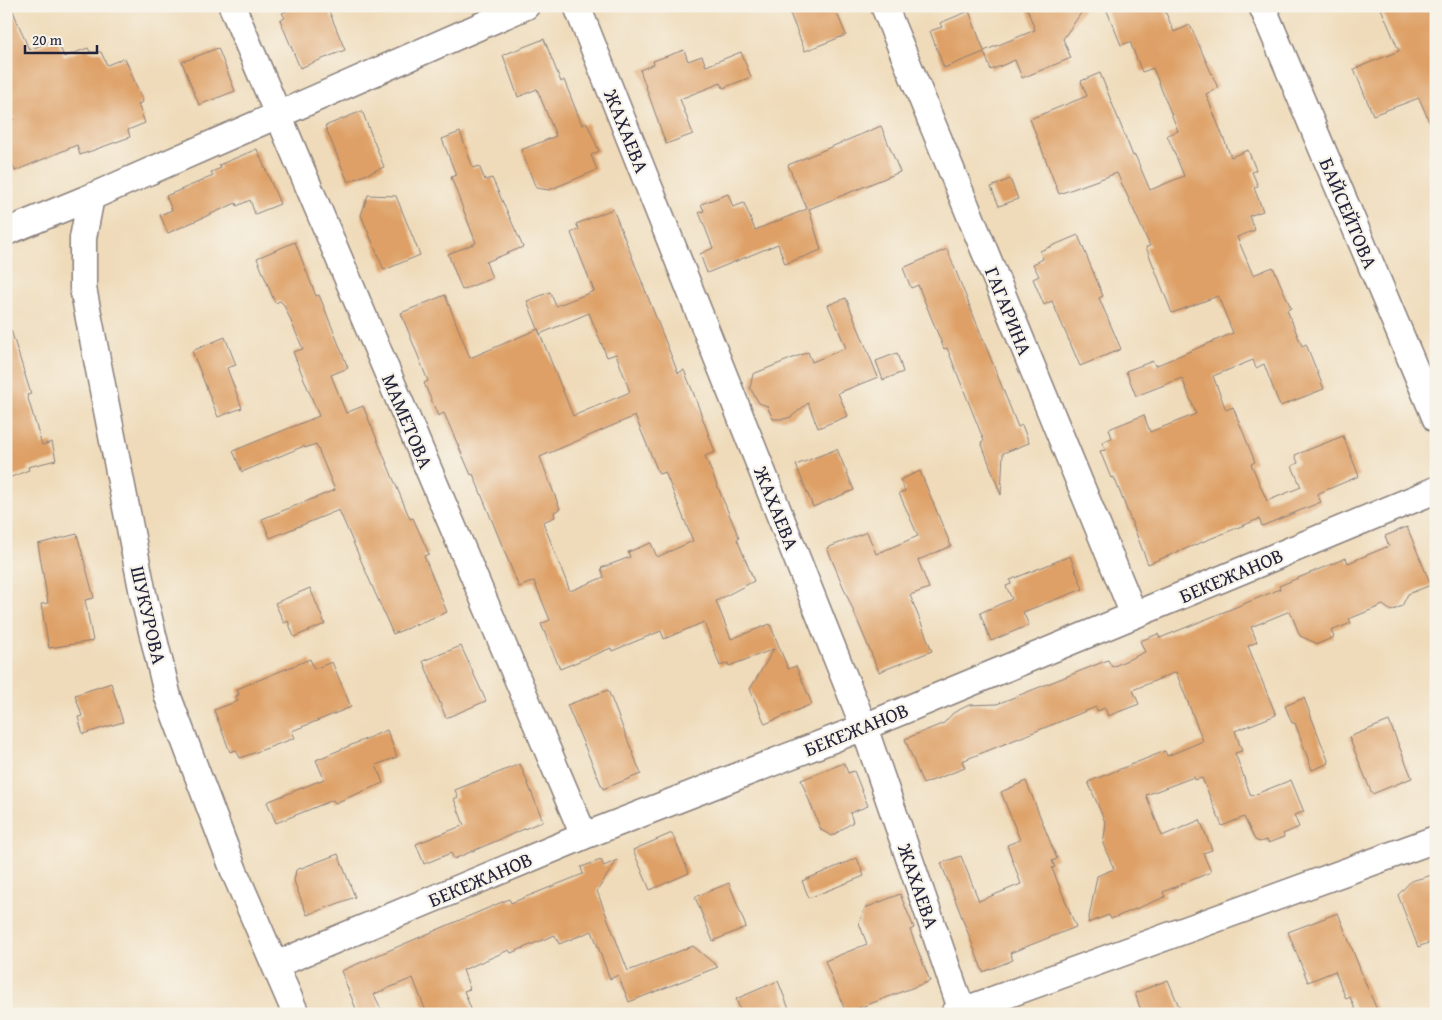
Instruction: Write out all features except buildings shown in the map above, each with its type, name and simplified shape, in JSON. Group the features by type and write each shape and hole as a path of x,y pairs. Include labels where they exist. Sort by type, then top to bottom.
{"street":[{"name":"МАМЕТОВА","path":"232,6 584,836"},
{"path":"6,232 91,197 526,6"},
{"name":"ЖАХАЕВА","path":"577,6 864,727 960,1013"},
{"name":"ГАГАРИНА","path":"884,6 1134,615"},
{"name":"БАЙСЕЙТОВА","path":"1262,6 1430,391 1436,419"},
{"name":"ШУКУРОВА","path":"91,197 83,238 83,288 143,594 168,696 234,871 296,1014"},
{"name":"БЕКЕЖАНОВ","path":"275,965 584,836 864,727 1436,490"},
{"path":"960,1013 1436,839"}]}
